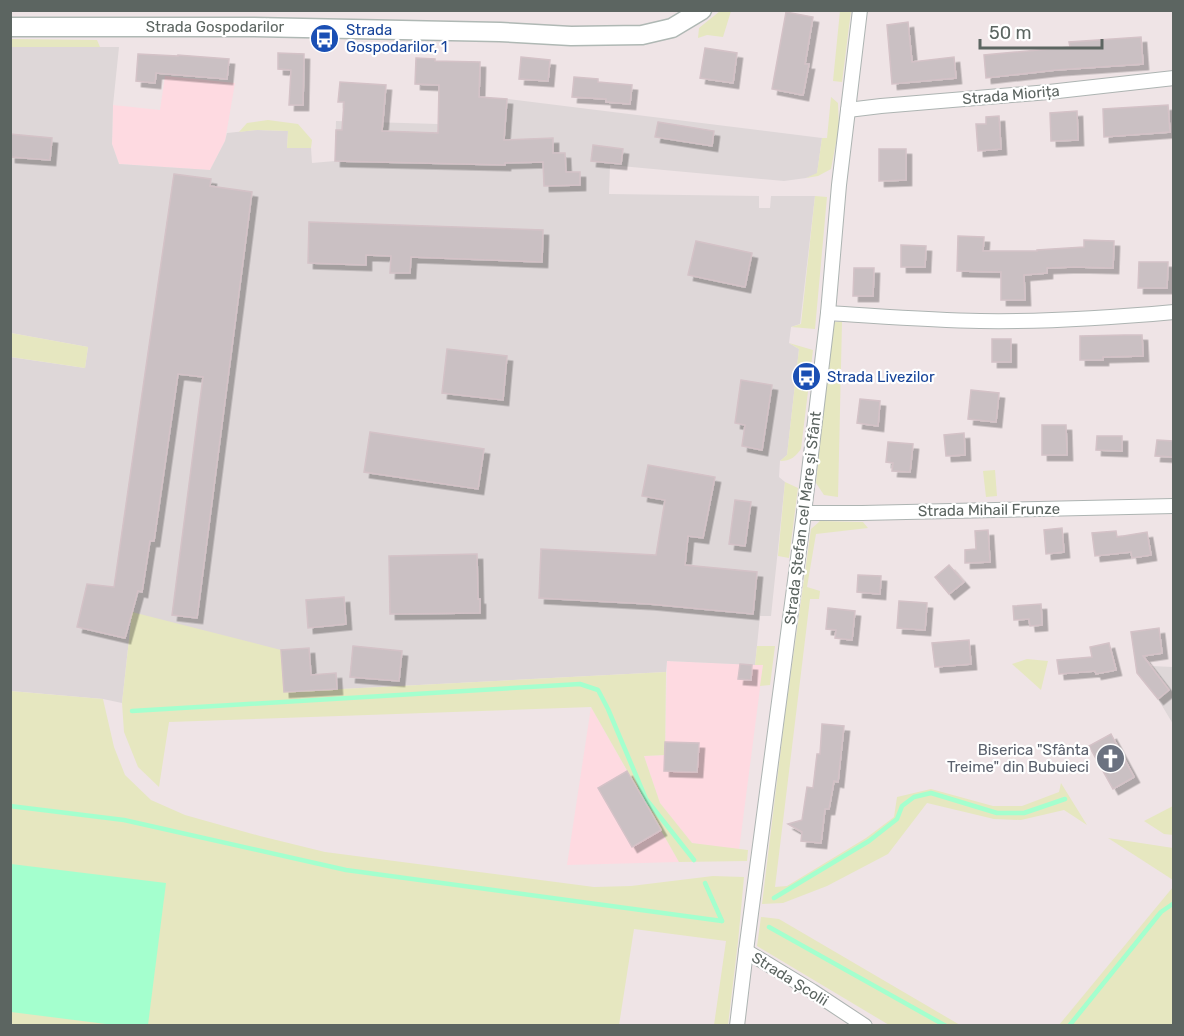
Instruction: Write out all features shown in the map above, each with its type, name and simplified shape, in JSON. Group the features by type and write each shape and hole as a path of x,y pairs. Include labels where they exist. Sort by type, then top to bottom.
{"street":[{"name":"Strada Gospodarilor","path":"10,27 254,27 500,32 571,36 642,35 672,28 702,10"},
{"name":"Strada Ștefan cel Mare și Sfânt","path":"737,1026 804,513 860,10"},
{"name":"Strada Miorița","path":"848,111 1173,78"},
{"path":"828,313 982,321 1067,319 1173,312"},
{"name":"Strada Mihail Frunze","path":"804,513 1173,506"},
{"name":"Strada Școlii","path":"746,951 865,1026"}],"shaded area":[{"path":"720,11 731,11 723,37 707,35 698,38 699,28"},
{"path":"840,11 851,11 842,82 833,81"},
{"path":"11,39 97,40 100,47 11,47"},
{"path":"11,47 119,47 113,105 112,144 119,164 210,170 227,133 257,130 288,131 287,148 311,148 312,163 335,161 336,121 505,126 507,99 822,138 817,174 784,181 610,165 609,194 759,196 759,208 770,208 771,196 815,196 800,324 791,327 789,343 799,349 787,455 780,461 779,477 785,482 771,616 760,616 755,665 667,661 666,672 284,692 132,612 122,703 103,699 11,691 10,357 85,368 88,347 11,333"},
{"path":"165,76 235,83 225,141 210,170 119,164 112,144 113,105 160,110"},
{"path":"831,97 838,103 839,127 831,169 818,176 806,178 817,173 822,138 827,138"},
{"path":"268,120 298,124 312,140 311,148 287,148 288,131 239,132 247,123"},
{"path":"815,196 827,197 815,329 791,327 801,324"},
{"path":"832,322 842,322 838,497 824,495 816,483"},
{"path":"11,333 88,347 85,368 11,357"},
{"path":"789,343 813,350 801,449 792,458 780,461 787,455 799,349"},
{"path":"995,470 997,496 986,497 983,471"},
{"path":"785,482 798,488 789,558 778,556"},
{"path":"820,521 863,522 868,528 816,534 807,587 820,591 819,599 810,599 775,887 787,886 866,838 894,817 897,797 931,789 993,806 1022,806 1059,792 1061,783 1087,825 1064,810 1021,820 994,819 927,803 888,854 827,886 783,903 762,904 811,529"},
{"path":"132,612 281,650 284,692 666,672 665,755 644,756 660,803 692,843 748,850 747,861 679,862 591,707 169,722 159,787 138,767 124,732 122,703"},
{"path":"757,646 775,646 770,685 760,686 763,665 755,665"},
{"path":"1027,659 1048,661 1041,690 1012,664"},
{"path":"667,661 763,665 739,850 692,843 660,803 644,756 665,755"},
{"path":"1151,666 1173,667 1173,724 1158,699 1139,675"},
{"path":"10,691 103,699 114,747 125,775 151,800 185,815 260,836 325,852 594,887 631,886 713,876 744,877 728,1025 714,1025 726,941 634,929 619,1025 11,1025"},
{"path":"591,707 627,771 679,862 567,865"},
{"path":"1173,806 1173,835 1164,834 1144,821"},
{"path":"1108,838 1173,848 1173,880"},
{"path":"11,864 166,883 148,1025 114,1025 11,1012"},
{"path":"1173,887 1173,1025 1059,1025"},
{"path":"761,917 779,919 960,1025 889,1025 757,946"}],"building":[{"path":"786,12 813,17 805,64 809,64 803,95 772,89"},
{"path":"908,22 912,62 954,57 956,78 892,84 887,25"},
{"path":"1141,37 1143,64 986,78 984,55 1070,47 1069,42"},
{"path":"705,48 737,53 733,83 700,78"},
{"path":"278,53 304,54 303,105 289,105 291,70 278,69"},
{"path":"138,54 229,59 227,79 156,73 155,83 136,81"},
{"path":"521,57 550,60 548,81 519,79"},
{"path":"416,58 435,59 435,61 480,62 479,97 507,99 504,140 553,138 553,153 565,153 566,172 580,172 580,185 544,186 543,162 505,163 505,165 335,161 336,130 342,130 344,102 338,102 340,82 386,85 382,131 438,133 439,85 415,84"},
{"path":"574,77 632,85 630,104 606,102 606,99 572,97"},
{"path":"1168,105 1170,132 1104,137 1103,109"},
{"path":"1077,111 1078,140 1051,141 1050,113"},
{"path":"999,116 1001,149 978,151 976,124 986,124 986,117"},
{"path":"658,122 714,131 712,146 655,137"},
{"path":"10,134 52,138 50,160 10,157"},
{"path":"593,145 623,149 621,164 591,161"},
{"path":"879,149 906,149 906,180 879,181"},
{"path":"174,174 211,179 210,186 252,192 197,618 172,615 203,377 178,374 154,541 150,541 142,592 138,591 125,638 77,627 87,584 114,587"},
{"path":"309,222 543,230 542,262 411,257 410,273 390,273 391,256 366,255 366,265 308,263"},
{"path":"958,236 984,237 983,251 1037,251 1084,247 1084,240 1114,241 1113,268 1047,268 1047,273 1024,275 1025,300 1001,300 1001,272 957,271"},
{"path":"696,241 752,253 745,287 688,275"},
{"path":"901,245 926,246 925,267 901,267"},
{"path":"1139,262 1168,262 1167,288 1138,288"},
{"path":"854,268 874,268 873,296 853,296"},
{"path":"1142,335 1143,356 1080,360 1080,336"},
{"path":"992,339 1011,339 1011,362 992,362"},
{"path":"447,349 507,356 503,400 442,393"},
{"path":"741,380 772,385 762,450 742,446 745,425 735,423"},
{"path":"971,390 999,393 996,422 968,419"},
{"path":"860,399 880,401 878,426 857,423"},
{"path":"1042,425 1066,425 1067,455 1042,455"},
{"path":"370,432 484,449 478,489 364,472"},
{"path":"964,433 965,455 946,456 944,435"},
{"path":"1097,436 1122,436 1122,451 1096,450"},
{"path":"1157,440 1173,441 1173,457 1155,456"},
{"path":"888,442 913,444 910,472 892,471 893,463 886,462"},
{"path":"648,465 715,477 703,538 688,536 685,565 757,572 753,614 649,604 539,598 541,549 656,555 665,500 642,496"},
{"path":"735,500 751,502 745,546 729,544"},
{"path":"1062,528 1064,552 1046,554 1044,530"},
{"path":"988,530 990,562 965,563 965,550 976,549 975,531"},
{"path":"1116,531 1117,537 1147,532 1151,555 1132,558 1131,552 1095,556 1092,533"},
{"path":"477,554 480,613 390,614 389,556"},
{"path":"949,565 964,582 949,594 935,577"},
{"path":"858,575 881,576 880,594 857,592"},
{"path":"344,597 346,624 308,628 306,600"},
{"path":"899,601 927,603 925,630 897,628"},
{"path":"1041,604 1042,625 1030,626 1029,619 1014,620 1013,606"},
{"path":"828,608 855,611 852,640 835,638 836,630 826,629"},
{"path":"1159,628 1162,653 1143,656 1169,690 1158,699 1137,673 1131,632"},
{"path":"969,640 971,664 935,667 932,643"},
{"path":"1109,643 1116,670 1096,674 1095,671 1059,674 1057,660 1092,657 1090,647"},
{"path":"353,646 402,651 399,681 350,677"},
{"path":"309,648 311,675 336,673 337,689 284,692 281,650"},
{"path":"740,664 752,665 751,680 738,679"},
{"path":"822,724 844,726 838,782 834,781 829,809 825,809 821,843 801,841 802,832 788,824 802,820 807,787 813,788 817,754 820,754"},
{"name":"Biserica \"Sfânta Treime\" din Bubuieci","path":"1111,734 1134,777 1113,789 1089,746"},
{"path":"665,742 699,743 697,772 664,771"},
{"path":"627,771 661,830 632,847 598,788"}],"waterway":[{"path":"132,711 580,684 598,690 646,799 694,860"},
{"path":"774,898 869,841 897,819 902,806 914,797 931,793 997,813 1024,813 1065,799"},
{"path":"10,806 124,820 346,870 722,921"},
{"path":"705,883 722,921"},
{"path":"1069,1026 1161,912 1174,903"},
{"path":"769,927 946,1026"}],"place":[{"name":"Strada Gospodarilor, 1","path":"325,39"},
{"name":"Strada Livezilor","path":"806,377"},
{"name":"Biserica \"Sfânta Treime\" din Bubuieci","path":"1110,759"}]}
